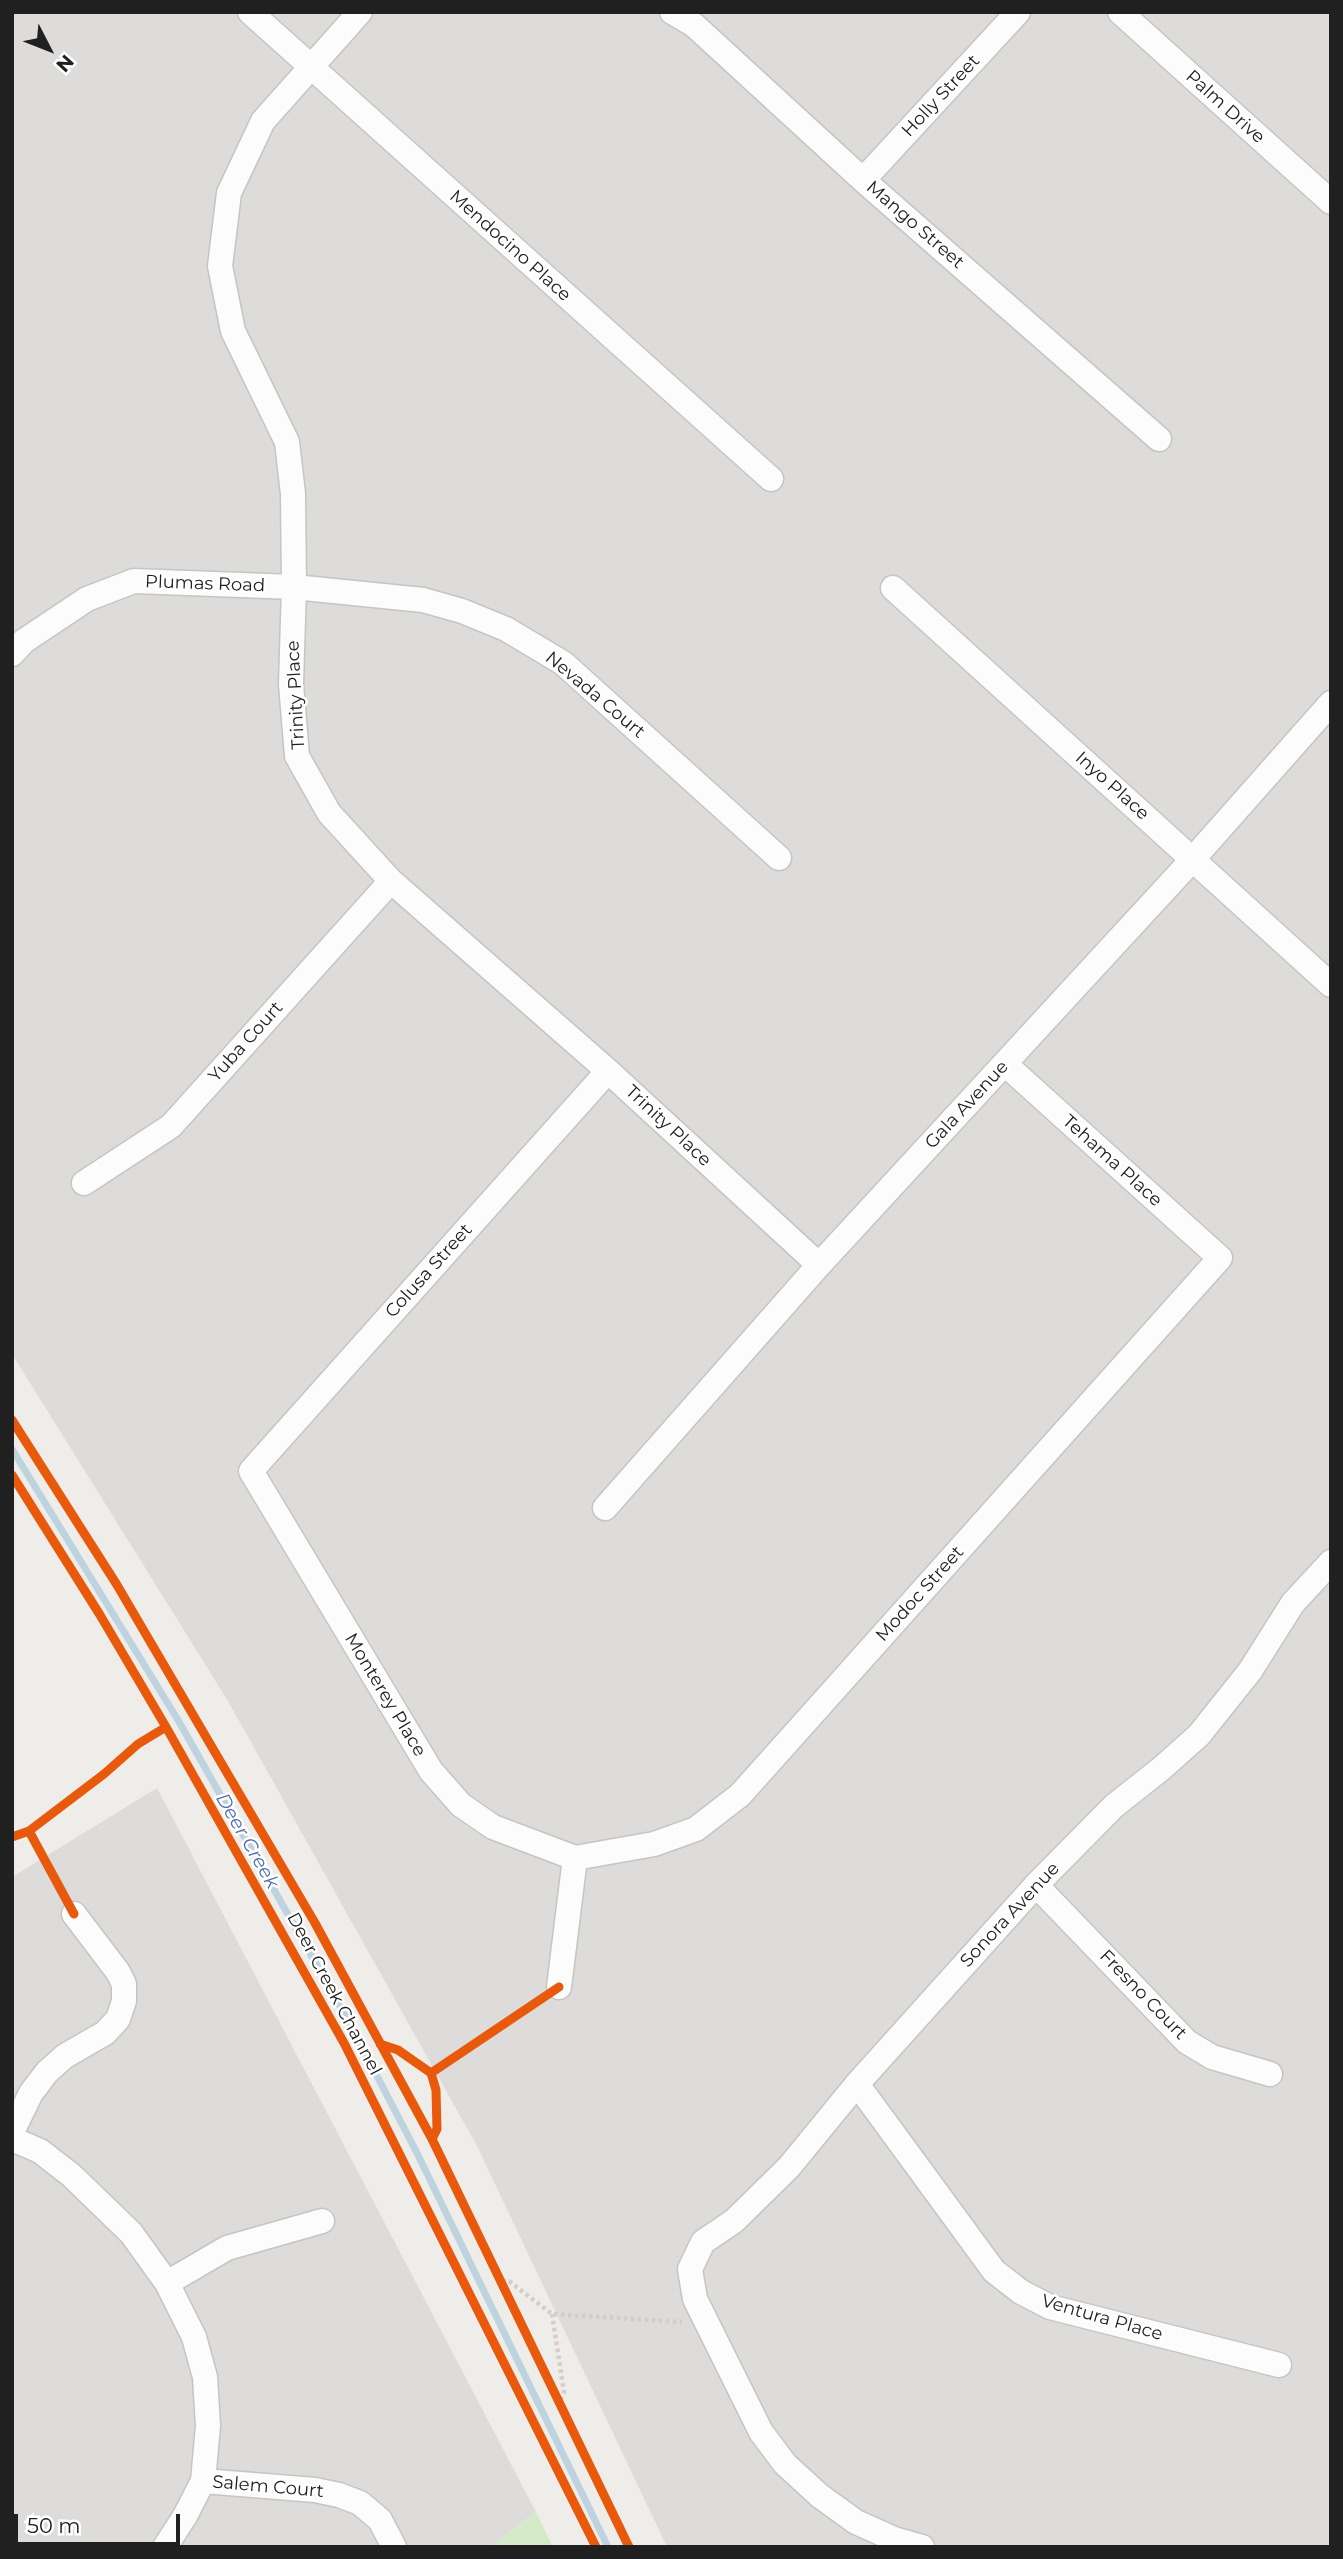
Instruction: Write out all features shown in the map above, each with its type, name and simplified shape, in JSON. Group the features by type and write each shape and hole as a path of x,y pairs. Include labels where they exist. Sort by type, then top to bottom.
{"street":[{"name":"Mendocino Place","path":"250,12 771,479"},
{"name":"Trinity Place","path":"360,12 263,121 229,193 220,266 233,331 286,442 293,494 291,684 297,756 329,813 391,881 608,1071 819,1265"},
{"name":"Mango Street","path":"672,12 694,25 863,180 1158,439"},
{"name":"Holly Street","path":"863,180 1018,12"},
{"name":"Palm Drive","path":"1120,12 1331,202"},
{"name":"Plumas Road","path":"12,654 24,641 87,598 134,581 294,587"},
{"name":"Nevada Court","path":"294,587 423,600 462,611 534,644 563,663 779,858"},
{"name":"Inyo Place","path":"893,588 1331,985"},
{"name":"Gala Avenue","path":"605,1508 819,1265 1193,859 1331,703"},
{"name":"Yuba Court","path":"84,1183 170,1126 391,881"},
{"name":"Tehama Place","path":"1004,1064 1220,1258"},
{"name":"Colusa Street","path":"251,1471 608,1071"},
{"name":"Modoc Street","path":"575,1858 654,1844 696,1829 740,1795 1220,1258"},
{"name":"Monterey Place","path":"251,1471 431,1771 461,1805 493,1827 575,1858"},
{"name":"Sonora Avenue","path":"707,2323 695,2299 690,2270 703,2242 734,2221 789,2167 857,2084 1036,1885 1114,1806 1199,1735 1250,1671 1293,1603 1331,1562"},
{"path":"559,1987 575,1858"},
{"name":"Fresno Court","path":"1036,1885 1187,2042 1212,2057 1270,2074"},
{"path":"12,2132 31,2093 47,2073 65,2056 105,2033 118,2019 124,2001 124,1984 118,1972 74,1914"},
{"name":"Ventura Place","path":"857,2084 994,2271 1021,2292 1050,2307 1279,2365"},
{"path":"12,2139 40,2151 102,2203 131,2233 167,2283 194,2337 205,2377 208,2426 203,2481 186,2516 165,2547"},
{"path":"167,2283 227,2248 322,2221"},
{"path":"707,2323 761,2432 785,2465 820,2496 856,2522 894,2539 922,2547"},
{"name":"Salem Court","path":"203,2481 339,2494 360,2503 380,2520 394,2547"}],"path":[{"path":"496,2269 508,2292"},
{"path":"502,2280 510,2281 552,2314 707,2323"},
{"path":"552,2314 564,2392 560,2400"},
{"path":"554,2388 566,2412"}],"shaded area":[{"path":"12,12 1331,12 1331,2547 667,2547 477,2146 228,1701 12,1354"},
{"path":"157,1788 536,2512 490,2547 12,2547 12,1877"}],"green space":[{"path":"536,2512 553,2547 490,2547"}],"waterway":[{"name":"Deer Creek","path":"12,1449 178,1720 350,2024 417,2153 608,2547"}],"cycle path":[{"name":"Deer Creek Channel","path":"12,1420 117,1585 315,1923 432,2139 629,2547"},
{"name":"Deer Creek Channel","path":"12,1475 166,1727 344,2043 596,2547"},
{"path":"12,1837 29,1831 104,1774 138,1744 166,1727"},
{"path":"29,1831 74,1914"},
{"path":"431,2073 559,1987"},
{"name":"Deer Creek Channel","path":"380,2044 398,2050 431,2073 436,2090 437,2129 432,2139"}]}
